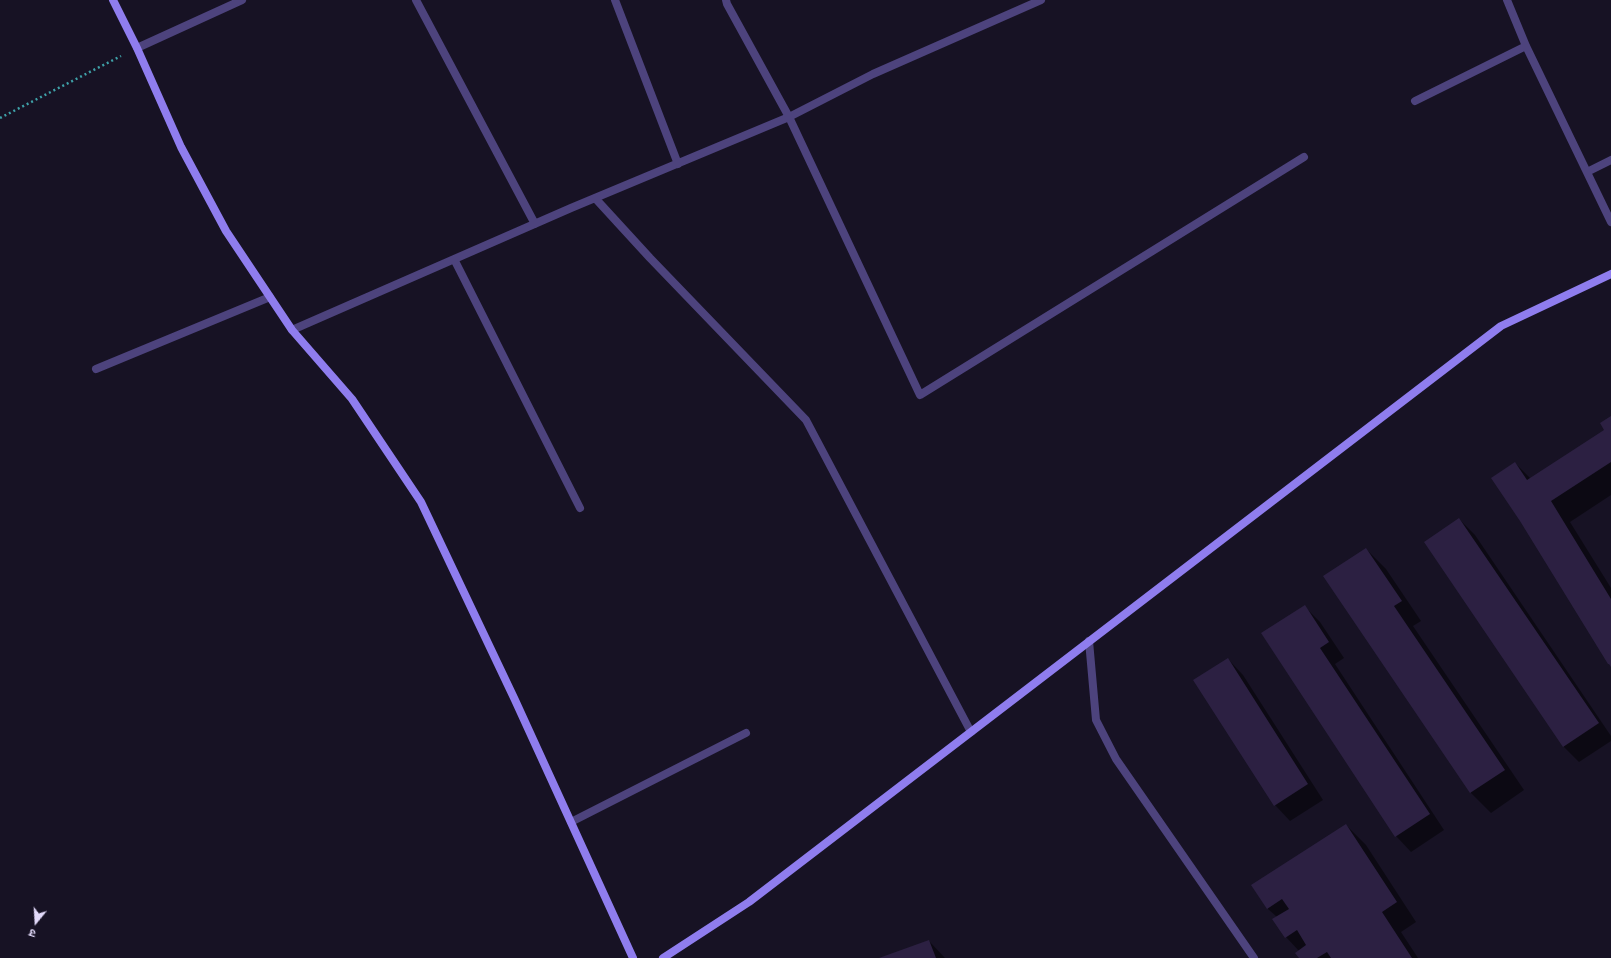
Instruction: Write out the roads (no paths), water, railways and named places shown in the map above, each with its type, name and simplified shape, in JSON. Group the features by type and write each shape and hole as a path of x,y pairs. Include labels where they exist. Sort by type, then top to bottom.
{"street":[{"path":"113,0 137,48 181,146 226,231 292,330 352,399 421,502 515,700 633,958"},
{"path":"137,48 242,0"},
{"path":"416,0 535,224"},
{"path":"615,0 678,164"},
{"path":"726,0 789,117 920,395 1304,157"},
{"path":"292,330 595,198 789,117 873,74 1041,0"},
{"path":"1507,0 1526,46 1611,222"},
{"path":"1415,101 1526,46"},
{"path":"1587,172 1611,160"},
{"path":"595,198 650,258 806,420 971,732"},
{"path":"454,259 580,508"},
{"path":"663,958 749,902 1501,326 1611,274"},
{"path":"96,369 270,297"},
{"path":"1089,641 1096,720 1116,759 1254,958"},
{"path":"571,822 746,733"}]}
